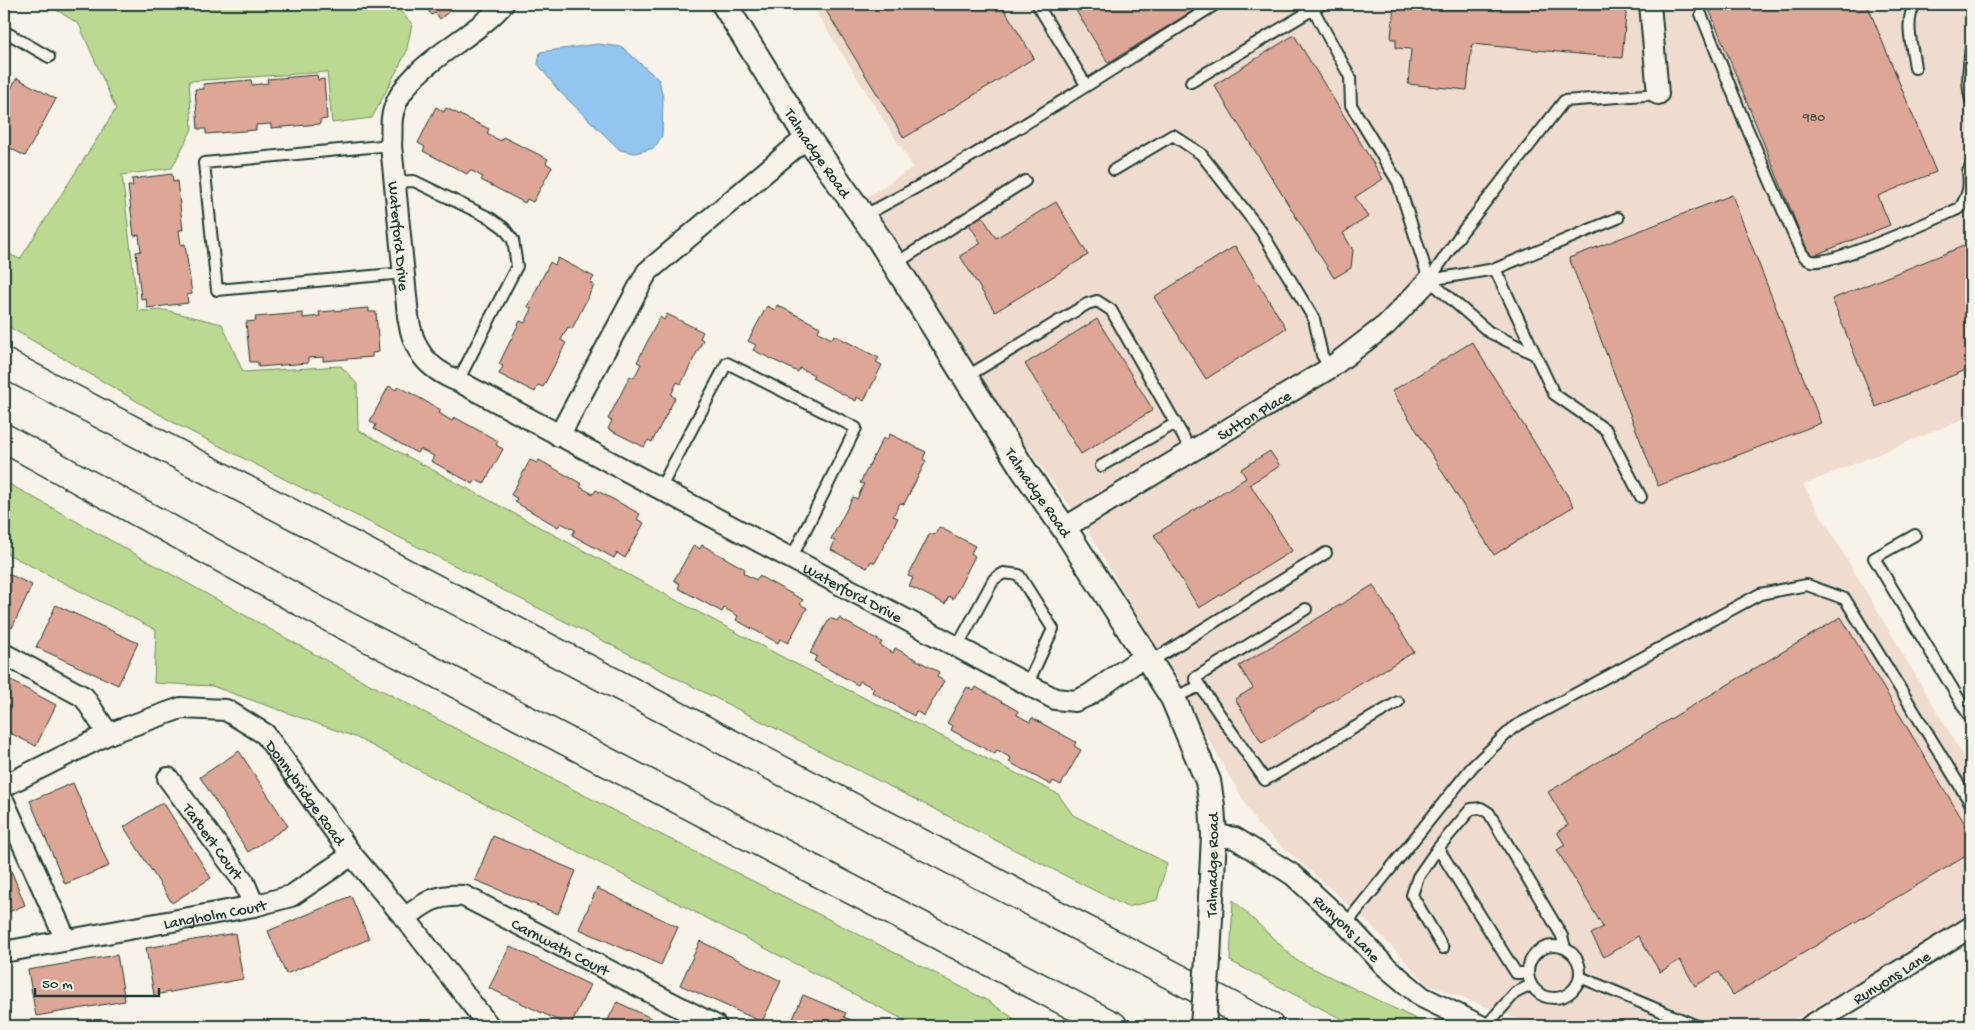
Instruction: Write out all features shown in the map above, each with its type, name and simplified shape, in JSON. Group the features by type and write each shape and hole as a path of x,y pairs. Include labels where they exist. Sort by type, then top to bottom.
{"highway":[{"path":"4,363 1269,1026"},
{"path":"4,438 331,618 1113,1026"}],"street":[{"name":"Waterford Drive","path":"504,4 424,68 397,100 392,117 391,145 410,330 414,343 426,362 440,374 458,381 558,436 1028,683 1055,699 1075,701 1089,695 1148,658"},
{"name":"Talmadge Road","path":"724,4 807,137 895,264 1023,469 1064,528 1173,698 1208,781 1214,835 1208,959 1202,1026"},
{"path":"1650,4 1658,94"},
{"path":"558,436 647,272 807,137"},
{"name":"Sutton Place","path":"1064,528 1330,368 1386,325 1429,280"},
{"path":"4,654 84,697 108,734"},
{"name":"Donnybridge Road","path":"4,786 108,734 181,708 226,710 265,734 352,855 405,918 489,1026"},
{"name":"Tarbert Court","path":"168,778 244,882 254,906"},
{"path":"4,802 66,940"},
{"name":"Runyons Lane","path":"1214,835 1235,838 1245,843 1293,876 1346,924 1385,966 1422,997 1481,1026"},
{"name":"Langholm Court","path":"9,952 254,906 290,896 352,855"},
{"name":"Carnwath Court","path":"405,918 421,905 444,894 464,896 716,1026"},
{"name":"Runyons Lane","path":"1810,1026 1971,927"}],"lane":[{"path":"1037,4 1086,85"},
{"path":"863,216 904,195 1216,4"},
{"path":"1915,68 1910,31 1912,9 1916,4"},
{"path":"1191,82 1318,6 1350,77 1350,105 1398,182 1429,280 1489,332 1536,355"},
{"path":"1701,14 1751,138 1801,252 1806,259 1813,262 1841,256 1960,208 1968,195 1970,185 1968,172 1971,166"},
{"path":"4,31 49,57"},
{"path":"1971,47 1968,73 1968,91 1971,100"},
{"path":"1429,280 1462,232 1564,101 1658,94"},
{"path":"1114,170 1173,135 1200,154 1261,231 1314,319 1322,355 1330,368"},
{"path":"391,145 204,164 217,290 404,273"},
{"path":"395,182 414,181 490,218 504,228 513,240 517,266 458,381"},
{"path":"895,264 1025,181"},
{"path":"1429,280 1495,269 1618,218"},
{"path":"1495,269 1554,394 1606,430 1640,497"},
{"path":"966,378 1087,304 1097,301 1111,310 1192,452"},
{"path":"660,490 727,364 856,428 791,559"},
{"path":"1100,466 1176,423"},
{"path":"1915,535 1874,558 1971,719"},
{"path":"1148,658 1326,553"},
{"path":"957,647 994,579 1004,573 1019,575 1053,629 1028,683"},
{"path":"1346,924 1472,767 1514,727 1760,594 1807,585 1845,599 1971,804"},
{"path":"1306,609 1195,678 1266,780 1398,702"},
{"path":"1173,698 1200,686"},
{"path":"1442,948 1412,894 1418,877 1438,848 1470,809 1480,808 1489,813 1562,936 1565,948 1578,960 1580,978 1574,990 1554,999 1541,995 1531,985 1528,974 1530,960 1539,950 1552,946 1565,948"},
{"path":"1438,848 1516,973 1528,974"},
{"path":"1580,978 1697,1026"},
{"path":"1486,1026 1515,993 1531,985"}],"shaded area":[{"path":"811,4 1971,4 1971,416 1803,485 1971,769 1971,917 1783,1026 1536,1026 1427,984 1370,924 1257,824 1087,529 850,208 913,167"}],"green space":[{"path":"47,4 394,4 412,24 406,53 372,118 332,123 327,72 189,81 192,129 172,168 122,175 138,311 164,310 222,324 243,372 341,366 357,384 358,430 788,660 1058,794 1073,815 1167,863 1157,900 1127,907 176,424 4,324 4,252 20,259 116,109 79,24"},
{"path":"4,481 354,676 636,822 927,969 988,1001 1025,1026 916,1026 355,737 212,686 154,683 156,630 4,552"},
{"path":"1233,900 1296,960 1430,1026 1355,1026 1230,961"}],"water":[{"path":"598,44 622,47 659,80 663,98 662,136 654,148 635,153 620,150 558,90 538,64 540,52"}],"building":[{"path":"422,4 458,4 440,19 435,13 432,15"},
{"path":"822,4 1001,4 1034,58 904,138"},
{"path":"1072,4 1204,4 1108,63"},
{"path":"1394,4 1627,4 1622,58 1472,44 1467,90 1408,84 1411,49 1396,48 1396,39 1391,39"},
{"path":"1707,4 1867,4 1936,172 1878,196 1890,225 1810,257"},
{"path":"1294,35 1383,179 1355,197 1368,217 1343,233 1353,250 1351,268 1334,278 1214,85"},
{"path":"317,75 318,80 324,79 327,119 320,120 320,124 271,128 271,124 256,125 256,130 206,134 206,129 198,129 195,89 204,89 203,84 251,80 252,85 268,83 267,79"},
{"path":"17,78 56,99 25,156 4,145 4,101"},
{"path":"436,107 444,112 446,108 489,129 487,134 501,141 503,137 548,159 546,163 552,167 533,202 527,199 525,203 481,180 483,177 470,170 467,174 423,151 425,147 418,143"},
{"path":"172,174 173,182 177,181 183,230 179,230 181,245 185,244 192,294 187,295 188,303 147,308 146,298 141,299 136,252 141,251 139,235 134,236 128,186 133,186 132,179"},
{"path":"1732,195 1821,423 1658,486 1569,258"},
{"path":"1056,202 1088,255 995,312 960,256 981,243 969,224 982,216 996,238"},
{"path":"1971,243 1971,368 1876,407 1832,299"},
{"path":"1235,246 1286,328 1206,379 1154,297"},
{"path":"558,258 594,277 590,283 594,285 572,329 568,327 561,340 566,343 543,387 538,385 535,392 499,374 503,366 499,364 520,321 525,323 532,309 528,307 550,262 555,265"},
{"path":"777,305 820,327 818,332 832,339 834,335 879,358 876,362 882,365 864,401 857,397 856,401 812,378 814,375 800,368 798,372 753,350 756,345 748,341 767,306 775,310"},
{"path":"369,308 369,312 376,312 379,352 372,353 372,357 323,361 323,357 308,358 308,363 258,367 258,362 250,362 246,322 256,321 255,317 303,313 303,318 320,316 319,312"},
{"path":"667,314 703,332 700,338 703,340 681,384 677,382 671,395 675,398 652,442 648,440 644,447 608,429 612,421 608,419 630,376 634,378 641,364 637,362 660,317 664,320"},
{"path":"1097,319 1153,410 1081,454 1025,364"},
{"path":"1472,342 1574,506 1494,555 1392,391"},
{"path":"389,386 396,390 398,386 441,410 439,413 452,421 454,417 498,441 496,445 503,449 484,484 476,480 473,484 431,461 434,456 420,449 417,453 374,429 376,425 370,421"},
{"path":"890,434 926,452 923,459 926,461 904,504 900,503 893,516 898,518 875,563 871,561 867,568 831,550 835,541 831,539 853,497 857,499 864,484 860,483 883,438 887,440"},
{"path":"1270,451 1280,466 1250,484 1292,551 1199,608 1154,535 1246,478 1241,469"},
{"path":"530,460 537,463 539,460 582,484 580,487 593,494 596,490 640,514 637,519 644,523 625,558 617,553 614,558 572,535 575,530 561,523 558,527 515,502 517,498 511,495"},
{"path":"939,527 975,546 971,553 975,556 953,599 949,596 945,604 909,586 913,578 908,576 930,533 935,535"},
{"path":"694,545 700,549 702,545 745,569 743,573 756,580 759,576 803,600 800,604 807,608 788,643 780,639 778,643 736,620 738,616 724,608 722,612 678,588 680,584 674,580"},
{"path":"4,572 32,585 12,628 4,624"},
{"path":"1373,585 1414,652 1262,743 1235,699 1253,688 1239,666"},
{"path":"56,605 138,643 118,685 36,647"},
{"path":"1841,617 1971,834 1971,853 1733,995 1719,972 1695,986 1680,960 1660,972 1638,936 1604,957 1591,934 1603,927 1557,850 1565,845 1557,832 1568,825 1548,792"},
{"path":"830,618 837,621 839,618 882,642 880,645 893,653 895,648 939,672 937,677 944,681 924,716 916,711 914,716 872,692 874,688 860,681 858,685 814,661 817,656 810,653"},
{"path":"4,677 56,705 36,746 4,730"},
{"path":"967,687 974,691 976,687 1018,711 1017,715 1030,722 1032,718 1076,742 1074,746 1081,750 1061,785 1053,781 1051,785 1009,762 1011,758 997,750 995,754 951,730 953,726 947,723"},
{"path":"239,751 288,826 248,852 200,777"},
{"path":"73,783 109,866 65,884 30,801"},
{"path":"163,802 211,878 172,903 124,827"},
{"path":"493,836 576,871 558,914 475,880"},
{"path":"4,853 25,905 4,914"},
{"path":"597,888 678,927 661,965 579,929"},
{"path":"351,896 369,939 286,974 268,931"},
{"path":"235,933 243,979 154,995 146,948"},
{"path":"700,941 781,981 762,1022 680,985"},
{"path":"510,946 590,985 570,1026 489,988"},
{"path":"117,955 125,1001 36,1016 28,970"},
{"path":"803,995 846,1013 844,1017 865,1026 790,1026"},
{"path":"617,1002 668,1026 605,1026"}]}
